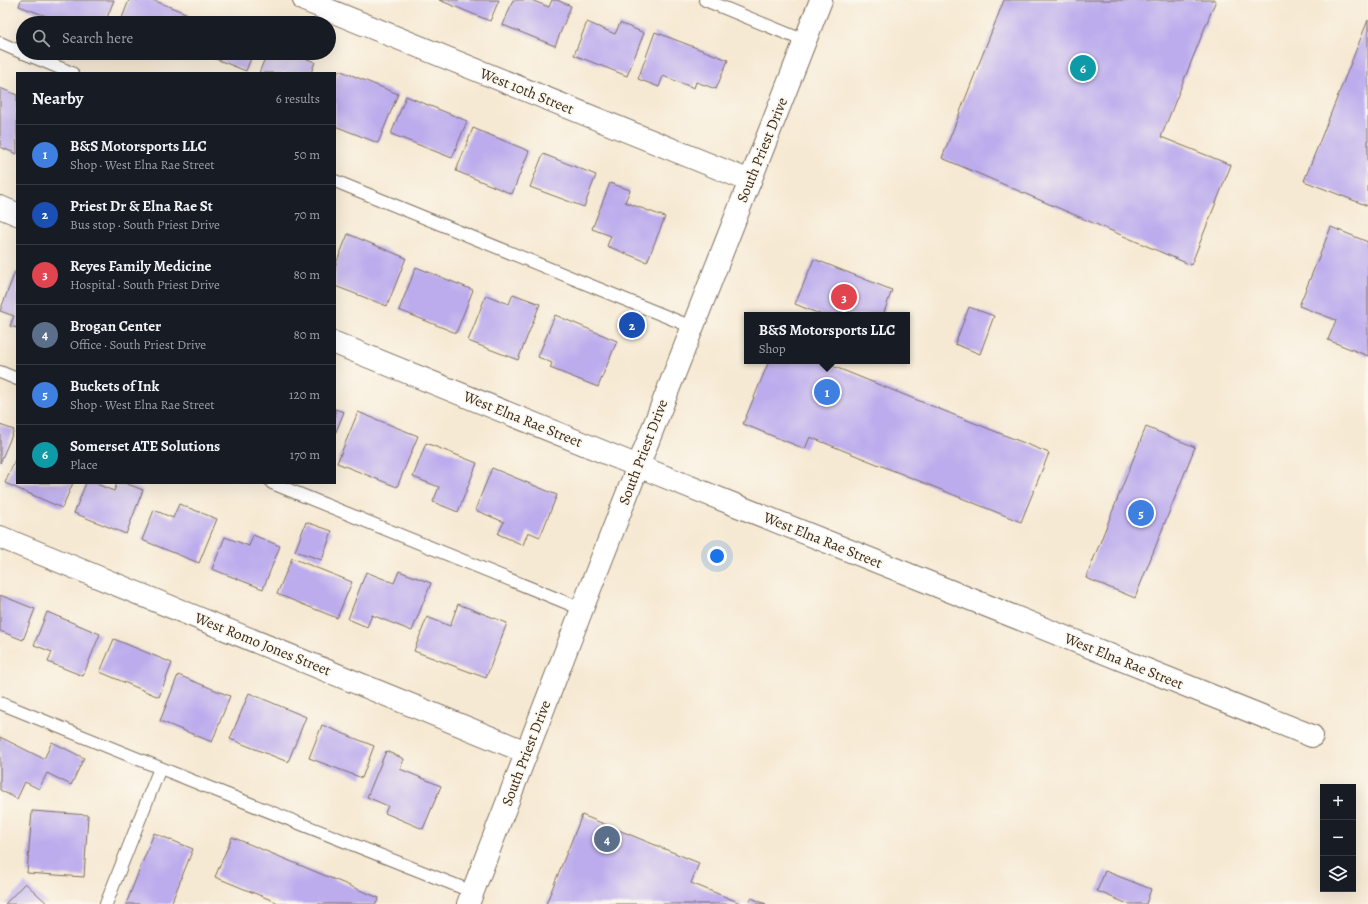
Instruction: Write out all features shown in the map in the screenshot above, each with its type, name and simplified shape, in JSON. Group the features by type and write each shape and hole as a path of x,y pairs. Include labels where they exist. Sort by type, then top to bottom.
{"street":[{"name":"West 10th Street","path":"304,0 750,181"},
{"name":"South Priest Drive","path":"470,898 821,0"},
{"path":"0,207 16,214"},
{"name":"West Elna Rae Street","path":"336,343 1312,736"},
{"name":"West Romo Jones Street","path":"0,537 526,752"}],"lane":[{"path":"705,0 805,41"},
{"path":"0,43 16,50"},
{"path":"40,60 70,72"},
{"path":"336,181 692,327"},
{"path":"0,372 16,379"},
{"path":"274,484 582,609"},
{"path":"0,703 160,768 470,898"},
{"path":"106,904 160,768"}],"building":[{"path":"21,0 114,0 108,16 46,16 19,6"},
{"path":"129,0 153,0 188,14 187,16 123,16"},
{"path":"439,0 499,0 490,21"},
{"path":"513,0 531,0 549,7 552,0 557,0 571,6 555,46 503,25"},
{"path":"1004,0 1216,0 1161,137 1231,165 1191,265 942,158"},
{"path":"1368,20 1368,206 1304,181"},
{"path":"587,22 615,34 620,23 644,33 627,76 574,55"},
{"path":"655,32 728,60 716,89 696,82 694,88 663,76 659,87 638,79"},
{"path":"218,60 250,60 246,71"},
{"path":"264,60 310,60 315,62 311,72 259,72"},
{"path":"339,70 398,94 378,143 336,126 336,78"},
{"path":"0,88 16,95 16,154 0,147"},
{"path":"406,96 467,121 452,158 391,134"},
{"path":"473,128 529,151 512,194 456,171"},
{"path":"543,154 596,175 584,207 530,187"},
{"path":"610,183 630,190 625,202 665,217 647,262 607,246 611,236 592,229"},
{"path":"1331,227 1368,242 1368,356 1328,340 1336,320 1299,306"},
{"path":"348,234 406,258 387,306 336,286 336,264"},
{"path":"814,259 892,290 884,312 815,312 795,304"},
{"path":"416,267 473,290 456,333 399,310"},
{"path":"16,272 16,328 10,326 14,316 0,311"},
{"path":"513,294 540,304 518,360 468,341 486,295 509,304"},
{"path":"969,307 994,316 980,354 955,344"},
{"path":"555,315 617,341 598,387 550,368 552,363 538,357"},
{"path":"768,364 827,364 1049,453 1021,522 810,437 805,449 743,424"},
{"path":"336,409 344,412 336,432"},
{"path":"358,412 418,436 397,487 337,463"},
{"path":"0,425 14,430 0,463"},
{"path":"1146,427 1195,447 1135,598 1086,578"},
{"path":"426,443 477,463 458,512 433,502 439,487 413,477"},
{"path":"16,457 16,484 73,484 62,508 5,483"},
{"path":"492,468 557,495 540,537 528,532 523,545 498,534 504,522 475,510"},
{"path":"86,484 96,484 114,491 117,484 128,484 143,490 126,534 74,513"},
{"path":"179,504 217,519 199,563 142,540 154,510 173,518"},
{"path":"306,522 332,531 322,560 295,551"},
{"path":"253,535 280,546 263,589 212,569 225,537 249,546"},
{"path":"292,558 352,582 337,618 277,594"},
{"path":"399,571 431,583 412,631 372,615 367,627 348,619 366,572 394,583"},
{"path":"0,595 35,609 23,640 0,631"},
{"path":"458,604 507,623 486,678 414,651 427,617 450,626"},
{"path":"47,612 100,634 83,676 48,662 52,652 34,645"},
{"path":"114,639 172,663 159,697 100,672"},
{"path":"178,675 230,696 212,742 160,721"},
{"path":"249,693 306,717 288,762 230,739"},
{"path":"322,725 374,746 362,778 309,758"},
{"path":"0,737 44,759 52,742 84,758 71,785 47,773 39,789 25,782 17,799 0,790"},
{"path":"386,751 404,759 400,769 441,786 423,829 385,813 388,806 367,797"},
{"path":"32,811 88,815 84,877 27,873"},
{"path":"582,815 699,863 691,883 743,904 546,904"},
{"path":"154,833 193,849 171,904 126,904"},
{"path":"232,837 379,898 376,904 281,904 215,877"},
{"path":"1105,871 1151,889 1146,904 1128,904 1097,891"},
{"path":"25,883 48,904 5,904"},
{"path":"751,898 766,904 749,904"}],"place":[{"name":"Somerset ATE Solutions","path":"1083,68"},
{"name":"Reyes Family Medicine","path":"844,297"},
{"name":"Priest Dr & Elna Rae St","path":"632,325"},
{"name":"B&S Motorsports LLC","path":"827,392"},
{"name":"Buckets of Ink","path":"1141,513"},
{"name":"Brogan Center","path":"607,839"}]}
